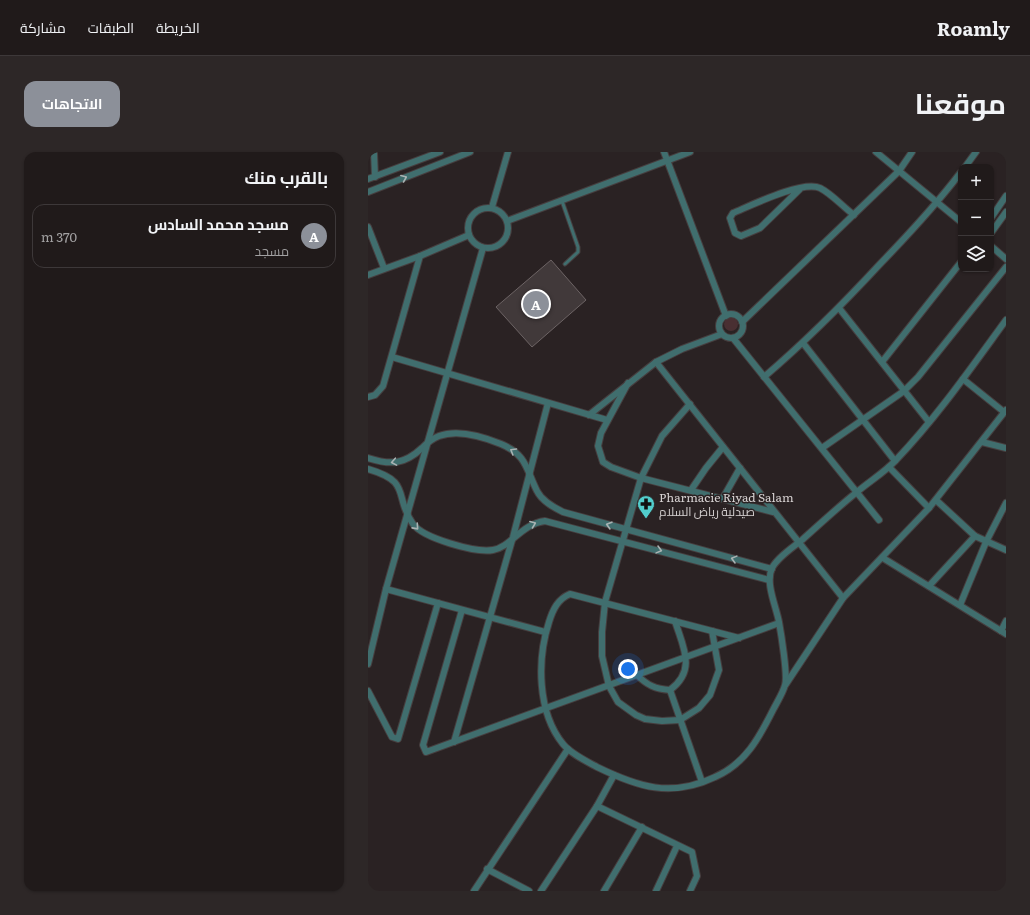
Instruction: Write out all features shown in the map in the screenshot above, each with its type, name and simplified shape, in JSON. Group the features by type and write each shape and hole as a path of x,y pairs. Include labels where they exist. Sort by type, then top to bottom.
{"street":[{"path":"374,152 375,177"},
{"path":"368,179 427,154 440,152"},
{"path":"368,192 470,152"},
{"path":"492,208 508,152"},
{"path":"664,152 726,316"},
{"path":"507,221 690,152"},
{"path":"876,152 958,220"},
{"path":"742,322 899,171 912,152"},
{"path":"967,164 976,152"},
{"path":"764,377 803,343 839,308 938,204 958,176"},
{"path":"800,189 760,228 741,236 735,233 730,218 734,213 785,191 809,186 821,188 854,215"},
{"path":"994,214 1006,197"},
{"path":"492,208 499,210 507,221 508,227 505,239 495,246 483,248 472,241 469,235 468,223 474,212 480,209 492,208"},
{"path":"994,229 1006,212"},
{"path":"368,227 384,268"},
{"path":"368,275 420,256 469,235"},
{"path":"368,664 386,589 483,248"},
{"path":"994,249 1006,259"},
{"path":"368,397 375,395 383,386 420,256"},
{"path":"882,362 958,266"},
{"path":"822,448 904,391 918,377 1006,267"},
{"path":"839,308 929,422"},
{"path":"722,334 720,331 720,322 726,316 737,316 742,322 742,332 733,338"},
{"path":"786,684 779,623 769,580 772,569 798,542 895,461 929,422 963,379 1006,320"},
{"path":"589,415 656,362 682,349 722,334 733,338 879,520"},
{"path":"803,343 895,461"},
{"path":"392,357 607,420"},
{"path":"656,362 773,512 844,598"},
{"path":"739,638 605,602 570,594 565,596 556,605 545,632 542,644 541,674 546,708 560,740 568,749 614,775 637,785 655,788 677,787 702,782 715,777 748,754 762,733 786,684 844,598 930,508 1005,411 963,379"},
{"path":"628,383 601,433 598,446 603,462 611,467 641,478 773,512"},
{"path":"454,742 491,618 531,473 548,403"},
{"path":"690,404 662,436 641,478 605,602 601,648 609,686 622,706 636,715 654,720 680,720 699,708 710,695 719,670 716,646 712,631"},
{"path":"368,458 385,463 398,462 412,456 429,441 438,436 454,433 485,439 517,452 531,473 537,491 553,507 563,512 772,569"},
{"path":"982,442 1006,448"},
{"path":"691,490 723,447"},
{"path":"889,467 930,508"},
{"path":"723,498 740,468"},
{"path":"368,469 387,476 395,482 401,491 412,523 423,534 474,549 493,550 501,547 535,522 545,521 622,540 769,580"},
{"path":"936,500 974,536 1006,550"},
{"path":"960,605 986,542 1006,503"},
{"path":"929,586 974,536"},
{"path":"883,558 1004,633 1006,621"},
{"path":"386,589 545,632"},
{"path":"368,691 392,737 398,739 438,603"},
{"path":"462,610 423,748 428,752 779,623"},
{"path":"670,690 684,674 686,657 675,621"},
{"path":"637,675 655,688 670,690"},
{"path":"670,690 702,782"},
{"path":"474,891 487,869 568,749"},
{"path":"541,891 597,806 614,775"},
{"path":"597,806 692,852 697,876 690,891"},
{"path":"604,891 642,827"},
{"path":"656,891 677,846"},
{"path":"487,869 529,891"}],"lane":[{"path":"562,201 578,248 578,252 564,264"}],"shaded area":[{"path":"728,317 734,317 738,321 738,327 734,331 728,331 724,327 724,321"}],"building":[{"path":"551,260 586,300 532,347 496,307"}],"place":[{"name":"مسجد محمد السادس","path":"536,304"},
{"name":"Pharmacie Riyad Salam صيدلية رياض السلام","path":"646,519"}]}
